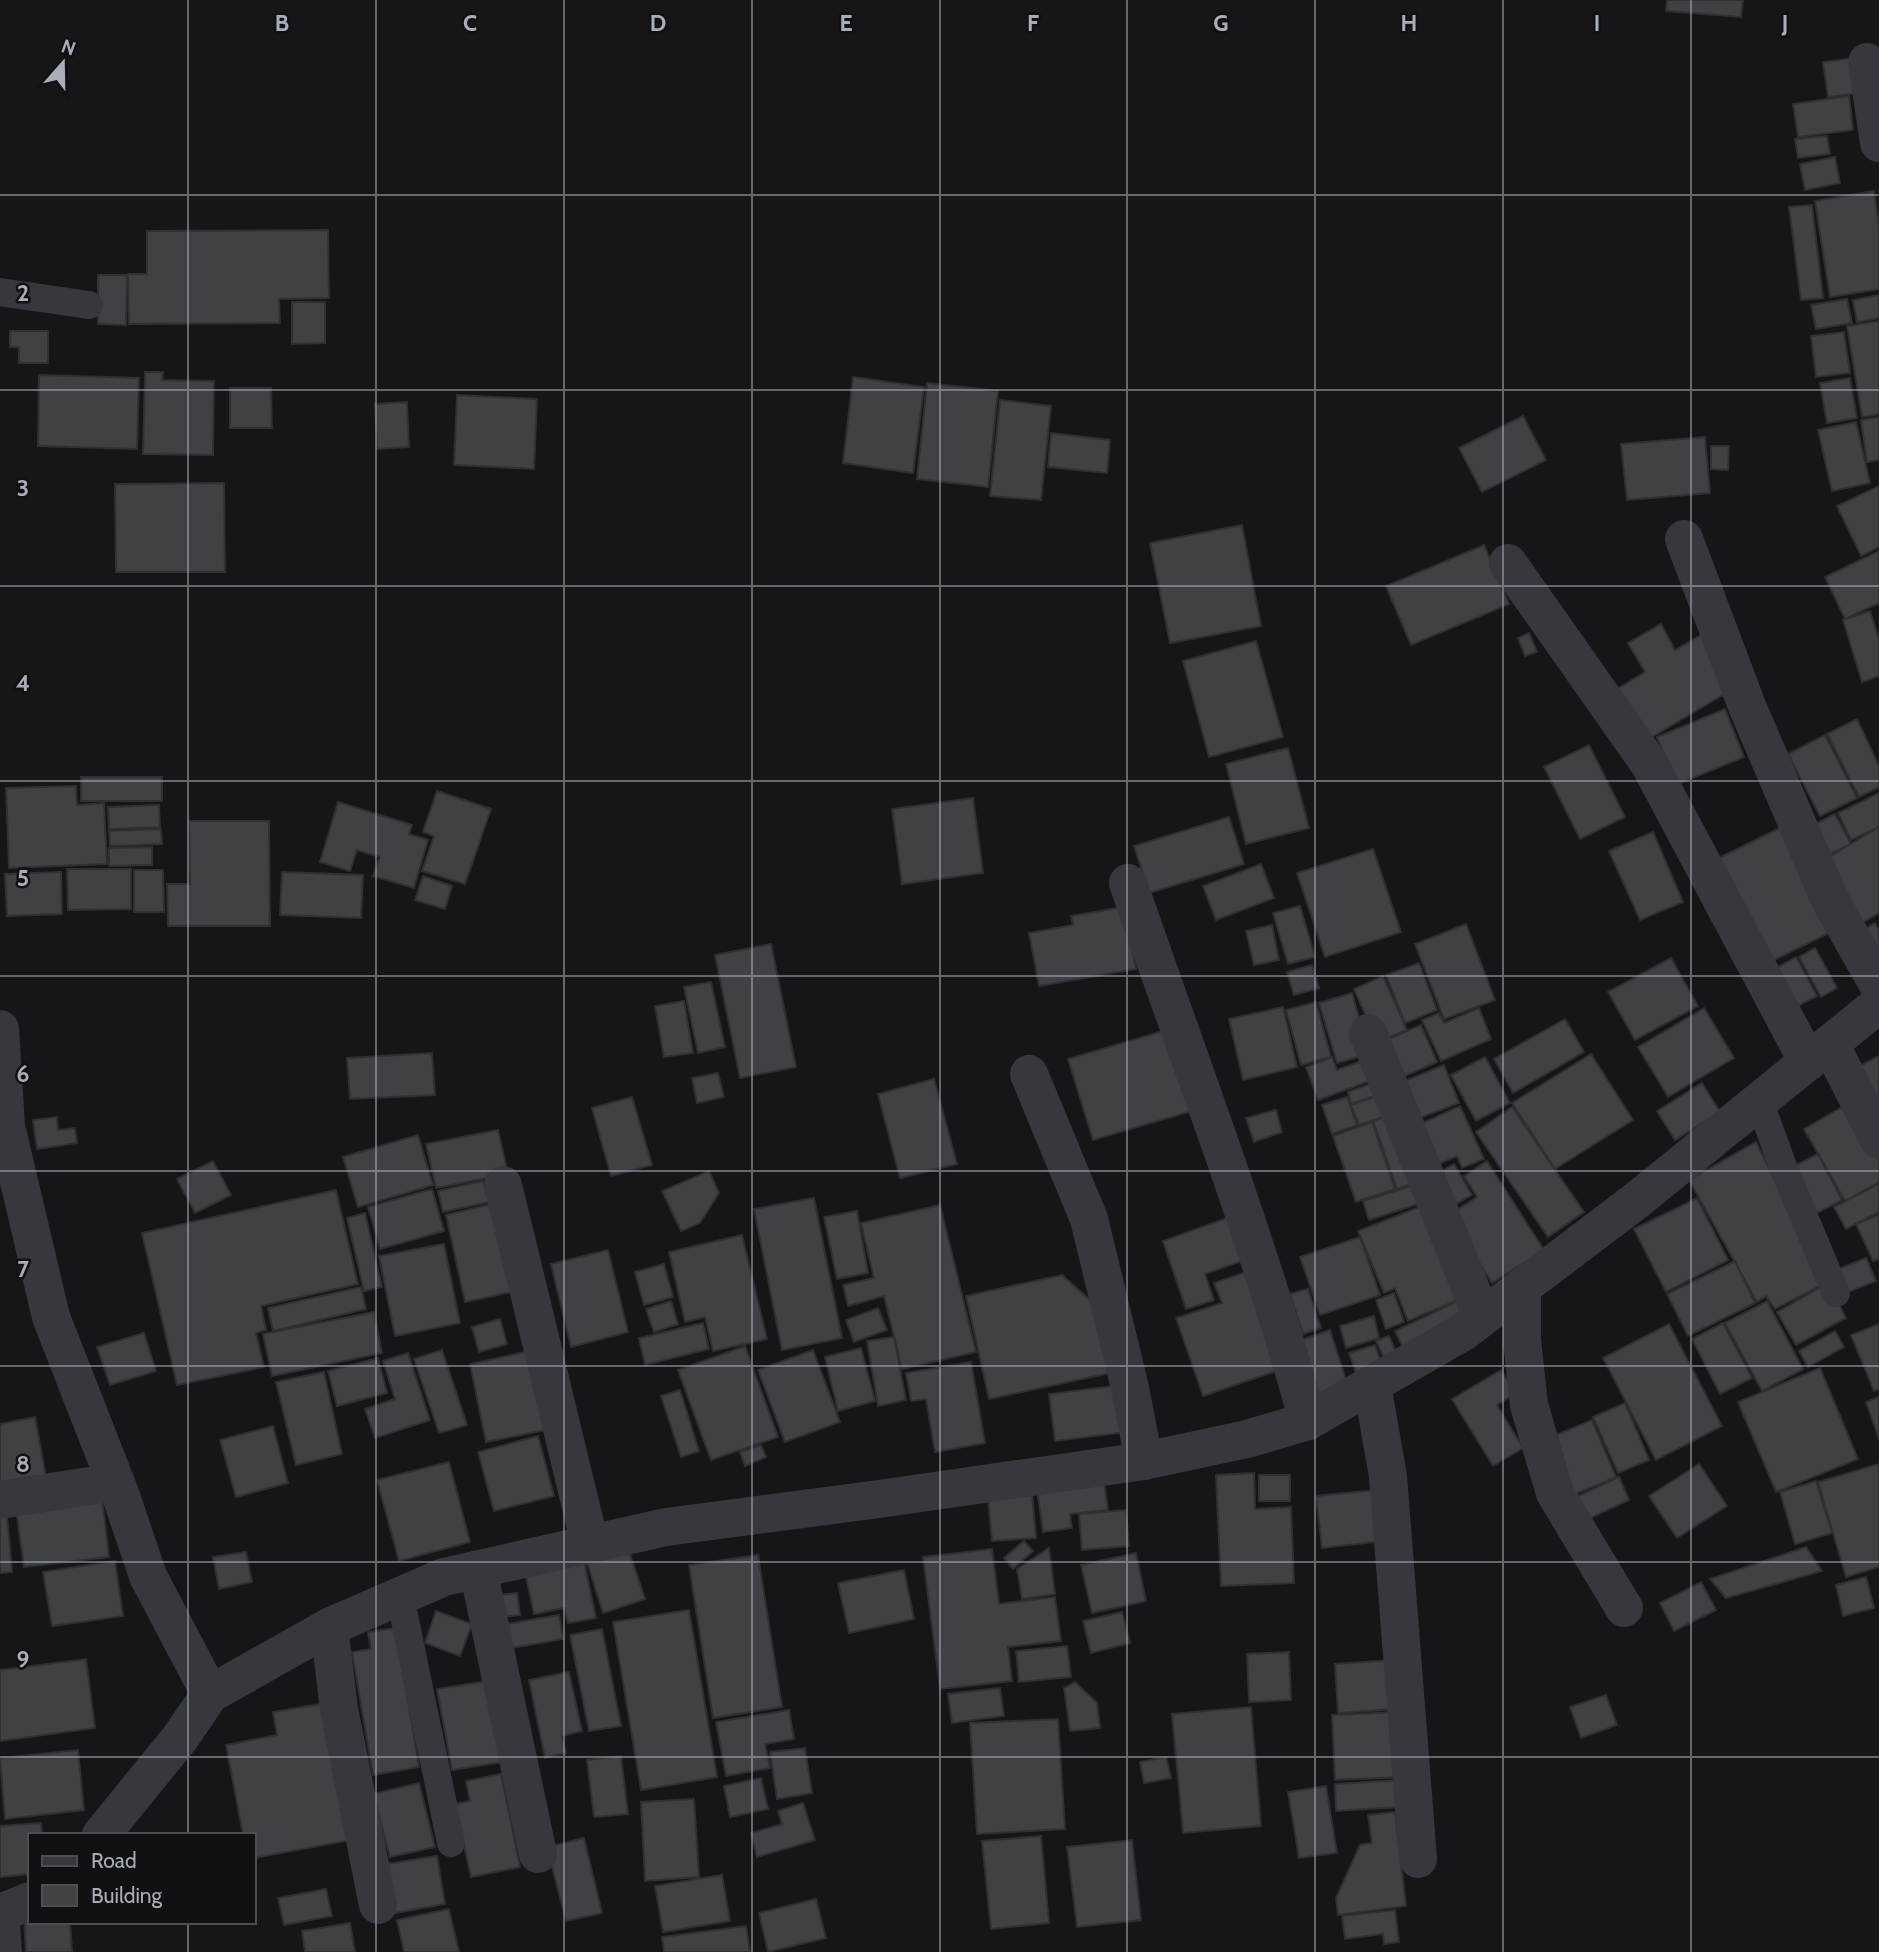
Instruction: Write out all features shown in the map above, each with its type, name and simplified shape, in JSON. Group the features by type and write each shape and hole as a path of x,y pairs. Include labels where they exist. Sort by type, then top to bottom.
{"street":[{"path":"1867,62 1879,143"},
{"path":"1684,539 1747,706 1830,900 1879,986"},
{"path":"1508,564 1650,765 1819,1053 1879,1140"},
{"path":"1128,883 1248,1227 1289,1352 1308,1421"},
{"path":"104,1833 180,1738 210,1694 329,1628 444,1577 666,1527 1144,1461 1247,1439 1308,1421 1463,1332 1637,1200 1879,1004"},
{"path":"0,1028 6,1126 51,1317 148,1576 210,1694"},
{"path":"1368,1033 1482,1317"},
{"path":"1028,1074 1089,1219 1130,1388 1144,1461"},
{"path":"503,1185 590,1544"},
{"path":"1522,1287 1522,1340 1529,1405 1555,1493 1624,1608"},
{"path":"1372,1385 1388,1476 1418,1859"},
{"path":"0,1500 115,1482"},
{"path":"478,1569 538,1854"},
{"path":"329,1628 339,1709 378,1905"}],"lane":[{"path":"0,292 89,305"},
{"path":"1759,1101 1784,1169 1836,1293"},
{"path":"400,1596 451,1843"},
{"path":"8,1952 11,1908"}],"building":[{"path":"1667,0 1743,0 1741,17 1666,11"},
{"path":"1862,57 1866,92 1828,97 1823,62"},
{"path":"1849,96 1853,130 1798,137 1793,104"},
{"path":"1827,136 1830,154 1798,158 1795,139"},
{"path":"1835,157 1840,183 1805,190 1800,164"},
{"path":"1874,191 1879,225 1879,289 1830,297 1815,201"},
{"path":"1812,205 1823,298 1801,300 1789,207"},
{"path":"328,230 329,298 279,299 280,323 129,324 128,274 147,274 147,231"},
{"path":"98,275 127,275 126,325 98,324"},
{"path":"1879,295 1879,318 1857,322 1853,300"},
{"path":"1847,299 1852,323 1816,329 1811,305"},
{"path":"292,302 325,302 325,343 292,344"},
{"path":"1879,321 1879,414 1862,417 1847,326"},
{"path":"10,331 48,331 48,363 19,363 19,347 10,347"},
{"path":"1844,332 1850,373 1816,377 1811,336"},
{"path":"145,372 163,372 162,380 214,381 213,455 143,454"},
{"path":"39,375 139,378 137,449 38,446"},
{"path":"853,377 924,387 913,473 843,463"},
{"path":"1850,378 1857,418 1827,423 1820,383"},
{"path":"927,383 998,391 988,487 917,479"},
{"path":"230,388 271,388 272,428 230,428"},
{"path":"457,395 537,399 534,469 454,465"},
{"path":"1000,400 1051,406 1041,500 990,496"},
{"path":"407,402 409,447 377,449 375,404"},
{"path":"1523,416 1546,460 1482,492 1459,448"},
{"path":"1879,417 1879,460 1867,462 1861,420"},
{"path":"1856,422 1870,483 1832,491 1818,430"},
{"path":"1051,433 1110,440 1107,473 1048,467"},
{"path":"1705,437 1710,493 1627,500 1621,444"},
{"path":"1711,446 1729,446 1728,470 1711,469"},
{"path":"224,483 225,572 116,572 115,484"},
{"path":"1879,486 1879,547 1861,556 1837,506"},
{"path":"1242,525 1261,626 1170,643 1150,543"},
{"path":"1484,545 1509,604 1411,645 1386,586"},
{"path":"1879,551 1879,603 1845,619 1825,577"},
{"path":"1870,611 1879,639 1879,676 1862,682 1843,620"},
{"path":"1661,624 1675,650 1701,635 1733,689 1647,740 1617,689 1645,672 1628,643"},
{"path":"1529,633 1537,652 1525,656 1518,638"},
{"path":"1256,641 1283,737 1209,757 1183,661"},
{"path":"1725,709 1744,757 1676,785 1657,737"},
{"path":"1857,719 1879,766 1879,787 1859,797 1827,734"},
{"path":"1825,735 1857,798 1820,816 1788,754"},
{"path":"1589,745 1625,817 1580,839 1544,767"},
{"path":"1288,748 1309,828 1246,844 1226,764"},
{"path":"81,777 162,777 162,801 81,801"},
{"path":"76,786 77,805 104,803 107,864 9,868 6,788"},
{"path":"437,791 491,809 465,884 422,871 434,836 423,832"},
{"path":"1879,793 1879,827 1851,840 1838,813"},
{"path":"973,798 983,873 902,884 892,809"},
{"path":"338,802 412,825 409,834 428,840 414,888 373,876 380,857 357,850 350,871 320,862"},
{"path":"159,805 160,827 109,829 108,807"},
{"path":"1835,814 1851,844 1819,860 1803,830"},
{"path":"1229,817 1244,864 1149,893 1134,846"},
{"path":"189,821 269,821 270,926 168,926 167,884 190,884"},
{"path":"1786,825 1837,929 1768,963 1717,859"},
{"path":"1879,827 1879,913 1860,924 1822,861"},
{"path":"161,829 162,844 110,846 109,831"},
{"path":"1653,832 1683,902 1640,920 1609,851"},
{"path":"152,847 152,865 109,866 109,848"},
{"path":"1373,849 1401,932 1325,957 1297,873"},
{"path":"1261,864 1274,898 1216,920 1203,886"},
{"path":"67,869 131,869 131,909 68,910"},
{"path":"134,870 163,870 164,912 134,912"},
{"path":"61,872 62,914 7,916 5,874"},
{"path":"282,872 363,875 361,918 280,915"},
{"path":"423,876 452,886 445,909 415,900"},
{"path":"1300,906 1315,957 1288,964 1273,913"},
{"path":"1124,907 1136,969 1039,986 1029,933 1073,925 1071,916"},
{"path":"1875,923 1879,930 1879,950 1861,932"},
{"path":"1466,924 1495,1000 1444,1019 1415,944"},
{"path":"1272,925 1279,960 1254,965 1246,931"},
{"path":"771,944 796,1067 740,1078 715,955"},
{"path":"1815,948 1837,988 1821,997 1799,957"},
{"path":"1796,957 1817,996 1792,1009 1771,971"},
{"path":"1671,958 1698,1006 1635,1040 1608,992"},
{"path":"1419,963 1437,1010 1405,1023 1386,975"},
{"path":"1312,965 1319,988 1294,995 1287,972"},
{"path":"1383,976 1407,1030 1377,1042 1354,989"},
{"path":"711,982 725,1047 698,1053 684,987"},
{"path":"1352,993 1369,1054 1337,1063 1319,1003"},
{"path":"684,1001 693,1053 664,1057 655,1006"},
{"path":"1316,1002 1331,1057 1301,1065 1286,1010"},
{"path":"1283,1007 1297,1067 1243,1080 1229,1019"},
{"path":"1479,1008 1491,1039 1441,1061 1422,1020 1439,1013 1444,1023"},
{"path":"1704,1008 1734,1058 1668,1097 1638,1047"},
{"path":"1565,1019 1584,1052 1513,1093 1494,1059"},
{"path":"1421,1025 1437,1062 1398,1079 1382,1042"},
{"path":"1170,1029 1195,1110 1093,1140 1068,1059"},
{"path":"432,1053 435,1095 350,1099 347,1058"},
{"path":"1591,1054 1633,1120 1555,1169 1512,1103"},
{"path":"1879,1056 1879,1116 1854,1069"},
{"path":"1332,1057 1337,1070 1370,1058 1378,1078 1318,1100 1306,1067"},
{"path":"1485,1057 1510,1103 1476,1121 1451,1075"},
{"path":"1444,1065 1459,1103 1414,1120 1400,1083"},
{"path":"718,1073 724,1097 697,1103 692,1078"},
{"path":"934,1079 957,1164 900,1178 878,1094"},
{"path":"1379,1081 1383,1093 1351,1104 1348,1092"},
{"path":"1702,1083 1720,1112 1675,1140 1657,1111"},
{"path":"1386,1093 1393,1114 1359,1125 1351,1105"},
{"path":"632,1097 652,1165 611,1176 592,1108"},
{"path":"1347,1097 1357,1125 1332,1134 1322,1105"},
{"path":"1849,1103 1879,1153 1879,1182 1845,1201 1804,1129"},
{"path":"1460,1106 1484,1159 1462,1168 1457,1156 1434,1166 1416,1126"},
{"path":"1512,1107 1584,1212 1548,1237 1476,1132"},
{"path":"1276,1110 1282,1132 1254,1142 1246,1118"},
{"path":"1399,1113 1423,1180 1397,1189 1373,1121"},
{"path":"57,1117 58,1130 75,1128 77,1143 37,1149 33,1120"},
{"path":"1372,1122 1395,1189 1356,1202 1333,1136"},
{"path":"498,1130 508,1174 436,1188 426,1144"},
{"path":"418,1135 433,1185 358,1207 343,1157"},
{"path":"1756,1142 1826,1283 1775,1309 1766,1296 1757,1302 1689,1180"},
{"path":"1818,1154 1842,1200 1815,1214 1790,1168"},
{"path":"213,1161 231,1195 195,1213 177,1179"},
{"path":"1487,1161 1544,1250 1492,1283 1449,1215 1477,1197 1464,1176"},
{"path":"1454,1164 1472,1195 1449,1208 1431,1177"},
{"path":"709,1171 719,1193 700,1223 681,1231 662,1191"},
{"path":"483,1181 489,1202 443,1212 438,1191"},
{"path":"1879,1184 1879,1212 1846,1229 1834,1207"},
{"path":"1415,1185 1421,1203 1369,1220 1363,1201"},
{"path":"432,1189 444,1231 380,1249 368,1207"},
{"path":"336,1190 358,1284 261,1306 266,1330 256,1333 264,1367 177,1385 142,1233"},
{"path":"814,1198 842,1338 782,1350 754,1209"},
{"path":"1697,1198 1728,1260 1666,1292 1634,1229"},
{"path":"500,1202 520,1290 465,1302 446,1215"},
{"path":"940,1205 976,1352 902,1369 884,1296 848,1306 843,1285 874,1278 861,1223"},
{"path":"1422,1206 1460,1299 1408,1321 1395,1288 1384,1293 1358,1231"},
{"path":"857,1211 868,1273 837,1279 824,1217"},
{"path":"365,1213 382,1287 364,1291 347,1218"},
{"path":"1879,1215 1879,1259 1873,1261 1856,1224"},
{"path":"1227,1218 1242,1261 1205,1274 1214,1300 1186,1309 1163,1241"},
{"path":"742,1235 767,1339 713,1351 705,1317 685,1322 669,1252"},
{"path":"1360,1237 1380,1295 1320,1315 1300,1257"},
{"path":"444,1244 460,1323 395,1336 379,1256"},
{"path":"608,1250 628,1332 571,1347 551,1264"},
{"path":"1866,1258 1876,1281 1848,1292 1838,1269"},
{"path":"1735,1261 1755,1303 1688,1336 1667,1294"},
{"path":"664,1264 673,1297 644,1305 635,1272"},
{"path":"1249,1271 1282,1369 1203,1396 1176,1318 1222,1303 1214,1283"},
{"path":"1062,1275 1101,1310 1115,1372 989,1399 966,1296"},
{"path":"1828,1283 1846,1318 1796,1345 1777,1312"},
{"path":"361,1287 366,1309 273,1331 268,1308"},
{"path":"1308,1289 1321,1328 1303,1334 1290,1294"},
{"path":"1394,1293 1404,1322 1386,1329 1376,1300"},
{"path":"1460,1300 1472,1324 1407,1356 1395,1331"},
{"path":"671,1301 678,1324 654,1332 646,1309"},
{"path":"1767,1301 1803,1369 1762,1391 1725,1323"},
{"path":"878,1308 887,1330 854,1342 846,1320"},
{"path":"374,1312 382,1353 272,1376 263,1334"},
{"path":"1374,1316 1379,1338 1346,1348 1340,1326"},
{"path":"500,1319 507,1344 479,1352 472,1327"},
{"path":"703,1323 709,1349 645,1365 639,1338"},
{"path":"1723,1323 1752,1378 1720,1394 1692,1339"},
{"path":"1669,1324 1722,1426 1656,1460 1603,1358"},
{"path":"1879,1324 1879,1389 1874,1391 1851,1335"},
{"path":"1330,1330 1348,1386 1315,1397 1298,1341"},
{"path":"1835,1331 1844,1347 1808,1367 1799,1351"},
{"path":"144,1333 156,1371 110,1385 97,1347"},
{"path":"1389,1336 1401,1363 1389,1369 1376,1341"},
{"path":"894,1337 906,1400 878,1406 867,1341"},
{"path":"1375,1345 1384,1370 1358,1379 1349,1353"},
{"path":"745,1346 778,1437 711,1460 678,1370"},
{"path":"861,1348 875,1401 838,1411 825,1357"},
{"path":"442,1350 467,1425 439,1433 414,1359"},
{"path":"534,1350 551,1429 486,1442 470,1364"},
{"path":"813,1350 840,1422 785,1442 758,1370"},
{"path":"408,1353 430,1420 375,1438 365,1409 395,1399 383,1361"},
{"path":"378,1358 387,1393 337,1406 328,1371"},
{"path":"971,1362 985,1443 935,1452 926,1399 911,1401 906,1373"},
{"path":"1820,1368 1858,1459 1776,1492 1738,1402"},
{"path":"1501,1370 1516,1393 1497,1405 1523,1448 1493,1466 1452,1399"},
{"path":"324,1372 342,1454 296,1465 276,1382"},
{"path":"1121,1385 1127,1432 1055,1441 1049,1394"},
{"path":"680,1390 699,1451 681,1457 661,1396"},
{"path":"1879,1397 1879,1439 1866,1402"},
{"path":"1625,1403 1649,1460 1618,1473 1593,1417"},
{"path":"35,1417 46,1477 0,1485 0,1424"},
{"path":"1592,1420 1616,1477 1568,1497 1544,1440"},
{"path":"273,1426 288,1483 236,1497 220,1440"},
{"path":"538,1436 554,1496 494,1511 478,1452"},
{"path":"761,1445 766,1457 745,1466 740,1452"},
{"path":"449,1462 470,1542 399,1561 377,1480"},
{"path":"1699,1464 1727,1506 1677,1538 1649,1496"},
{"path":"1879,1464 1879,1567 1846,1577 1818,1482"},
{"path":"1254,1473 1255,1509 1291,1507 1294,1583 1221,1586 1216,1475"},
{"path":"1259,1475 1290,1475 1290,1501 1259,1501"},
{"path":"1619,1477 1629,1500 1586,1520 1574,1498"},
{"path":"1104,1481 1108,1510 1070,1514 1072,1528 1043,1532 1037,1489"},
{"path":"1816,1481 1832,1533 1795,1544 1780,1492"},
{"path":"1377,1490 1382,1541 1322,1548 1316,1496"},
{"path":"1032,1493 1036,1538 992,1541 988,1497"},
{"path":"102,1498 109,1557 24,1567 16,1509"},
{"path":"1126,1510 1129,1546 1082,1550 1079,1514"},
{"path":"0,1515 7,1515 12,1572 0,1573"},
{"path":"1024,1541 1033,1551 1013,1569 1004,1558"},
{"path":"1806,1547 1822,1571 1726,1598 1710,1579"},
{"path":"628,1548 645,1599 603,1613 587,1562"},
{"path":"1049,1548 1055,1594 1022,1599 1017,1569"},
{"path":"992,1549 999,1604 1055,1597 1061,1641 1008,1647 1012,1681 940,1689 923,1557"},
{"path":"246,1552 252,1582 219,1589 213,1557"},
{"path":"1136,1553 1146,1601 1092,1613 1081,1565"},
{"path":"758,1555 782,1707 713,1718 689,1565"},
{"path":"115,1561 123,1616 52,1626 43,1572"},
{"path":"584,1561 596,1618 568,1623 564,1608 534,1614 525,1572"},
{"path":"904,1570 914,1619 849,1633 838,1583"},
{"path":"1866,1577 1874,1608 1843,1616 1836,1585"},
{"path":"1701,1582 1716,1610 1674,1631 1660,1603"},
{"path":"517,1593 520,1615 493,1618 490,1596"},
{"path":"689,1610 717,1777 641,1790 613,1622"},
{"path":"436,1611 472,1624 460,1656 425,1643"},
{"path":"1122,1612 1130,1643 1091,1653 1083,1621"},
{"path":"559,1615 563,1639 511,1648 507,1624"},
{"path":"396,1628 419,1767 373,1775 352,1652 371,1649 368,1632"},
{"path":"602,1629 621,1726 589,1731 570,1635"},
{"path":"1067,1646 1071,1677 1019,1682 1016,1651"},
{"path":"1289,1652 1291,1700 1249,1702 1247,1654"},
{"path":"86,1659 95,1728 0,1741 0,1670"},
{"path":"1393,1660 1396,1709 1338,1713 1335,1664"},
{"path":"569,1672 582,1731 562,1736 566,1753 545,1758 529,1680"},
{"path":"488,1681 503,1762 452,1770 437,1689"},
{"path":"1075,1682 1097,1703 1100,1728 1070,1731 1064,1688"},
{"path":"1000,1688 1004,1716 952,1723 948,1694"},
{"path":"1606,1695 1617,1725 1581,1738 1570,1707"},
{"path":"326,1703 351,1840 256,1858 256,1833 243,1833 226,1745 277,1735 273,1712"},
{"path":"1251,1707 1261,1826 1183,1833 1172,1714"},
{"path":"789,1710 794,1739 765,1744 770,1768 726,1776 716,1722"},
{"path":"1399,1712 1403,1777 1335,1780 1332,1715"},
{"path":"1058,1719 1065,1829 977,1834 970,1723"},
{"path":"805,1748 812,1793 777,1799 770,1752"},
{"path":"78,1750 84,1810 5,1819 0,1758"},
{"path":"621,1756 628,1814 594,1817 587,1760"},
{"path":"1166,1757 1171,1778 1144,1783 1140,1762"},
{"path":"501,1774 520,1867 471,1877 455,1804 470,1801 466,1781"},
{"path":"761,1778 768,1809 730,1817 724,1786"},
{"path":"1399,1780 1400,1807 1336,1811 1335,1784"},
{"path":"419,1783 435,1847 390,1857 373,1794"},
{"path":"1326,1786 1337,1853 1299,1858 1288,1792"},
{"path":"694,1799 699,1877 645,1881 641,1802"},
{"path":"803,1803 815,1840 757,1857 751,1833 782,1824 778,1811"},
{"path":"1395,1812 1406,1906 1338,1915 1336,1898 1360,1845 1372,1843 1368,1815"},
{"path":"41,1823 42,1833 28,1833 28,1874 0,1877 0,1826"},
{"path":"1041,1836 1049,1923 991,1929 982,1841"},
{"path":"584,1838 602,1913 566,1921 547,1847"},
{"path":"1132,1840 1141,1920 1077,1927 1067,1847"},
{"path":"437,1856 445,1904 395,1913 386,1864"},
{"path":"722,1875 730,1921 663,1932 655,1886"},
{"path":"326,1889 332,1916 284,1925 278,1898"},
{"path":"816,1899 826,1938 768,1952 759,1913"},
{"path":"449,1909 459,1952 404,1952 397,1920"},
{"path":"1395,1910 1399,1942 1384,1944 1383,1934 1345,1939 1342,1916"},
{"path":"24,1916 28,1916 28,1924 70,1924 72,1952 26,1952"},
{"path":"350,1923 355,1952 305,1952 302,1931"},
{"path":"746,1926 750,1952 664,1952 662,1937"}]}
